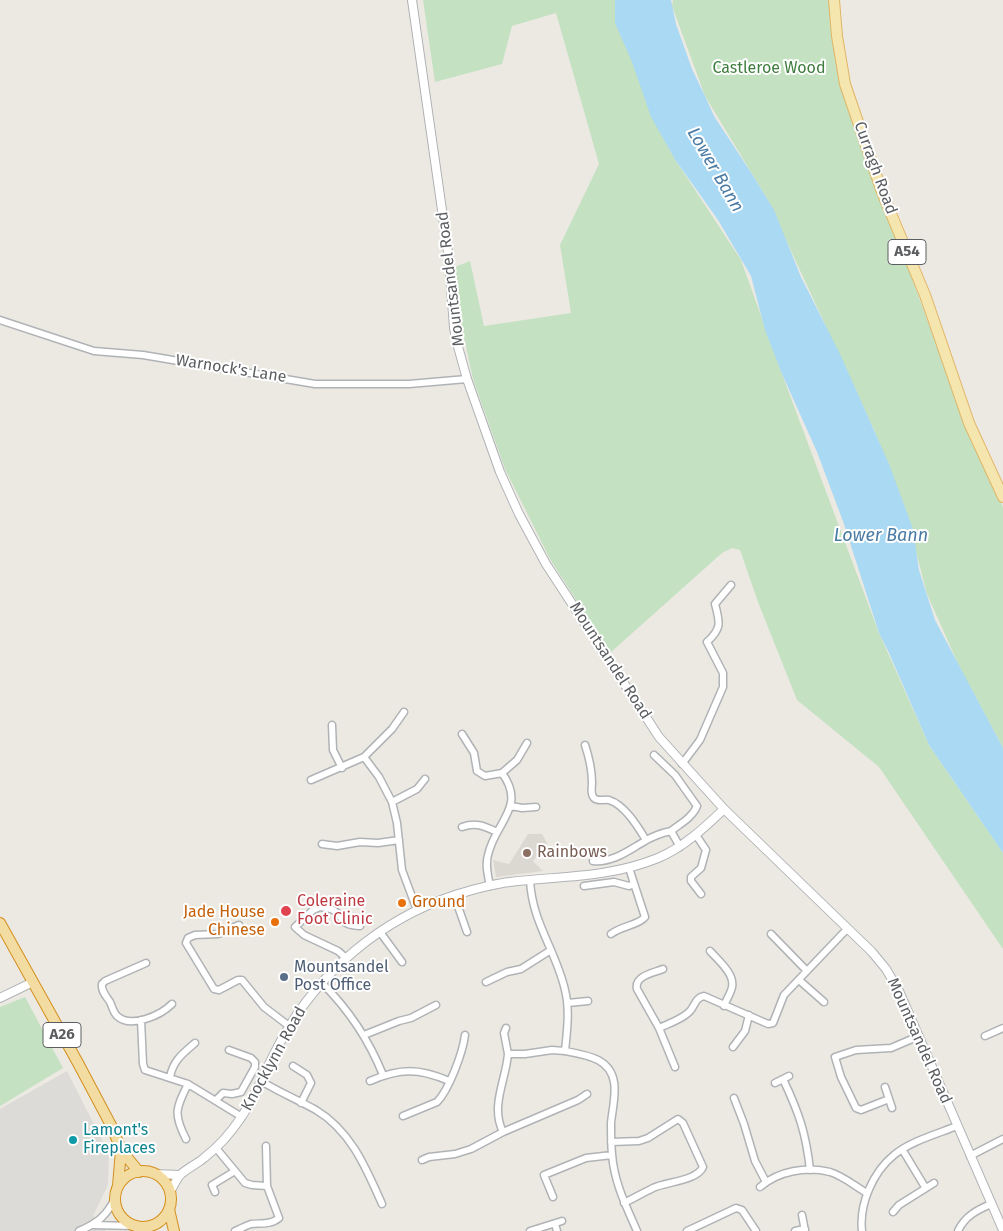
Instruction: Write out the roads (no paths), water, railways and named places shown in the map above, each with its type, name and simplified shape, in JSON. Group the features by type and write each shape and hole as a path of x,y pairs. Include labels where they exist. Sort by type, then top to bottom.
{"highway":[{"name":"A26","path":"0,923 109,1121 121,1150 139,1172"},
{"name":"A26","path":"115,1198 118,1187 121,1150"},
{"path":"118,1187 123,1179 130,1174 139,1172 154,1174 166,1184 170,1192 169,1209 174,1231"},
{"path":"115,1198 121,1217 134,1226 152,1229 165,1217 169,1209"}],"main road":[{"name":"Curragh Road","path":"834,0 837,36 845,84 878,182 925,295 969,423 1003,497"}],"street":[{"name":"Mountsandel Road","path":"412,0 449,259 454,328 457,343 467,379 500,472 519,514 546,564 659,737 724,809 872,952 889,974 1003,1230"},
{"name":"Warnock's Lane","path":"0,320 94,350 143,355 315,384 409,384 467,379"},
{"path":"682,764 700,740 723,687 723,672 707,642 716,633 720,622 715,604 731,585"},
{"path":"311,780 364,757 392,729 404,712"},
{"path":"332,725 333,750 342,768"},
{"path":"462,734 474,753 477,771 485,776 502,773 517,760 527,743"},
{"path":"585,744 589,757 593,797 597,800 609,800 625,812 635,822 646,840"},
{"path":"593,861 607,861 628,852 646,840 671,831 695,811 697,806 675,775 654,755"},
{"path":"364,757 380,777 392,802 402,870 417,910"},
{"path":"490,886 487,860 497,832 511,806 512,795 508,782 502,773"},
{"path":"392,802 417,789 426,779"},
{"path":"511,806 536,807"},
{"name":"Knocklynn Road","path":"170,1192 180,1175 216,1148 242,1117 289,1026 305,1002 346,958 380,932 417,910 454,895 490,886 530,880 601,874 629,868 659,858 696,835 724,809"},
{"path":"462,827 470,824 479,824 497,832"},
{"path":"671,831 680,846"},
{"path":"696,835 706,850 701,868 691,877 691,881 701,894"},
{"path":"322,844 337,846 360,842 378,843 399,840"},
{"path":"612,934 618,928 642,920 645,917 629,868"},
{"path":"530,880 535,915 562,978 568,1003 565,1051"},
{"path":"584,886 614,882 629,886 634,884"},
{"path":"454,895 467,932"},
{"path":"346,958 338,951 304,935 295,927 313,910 320,907 335,911 349,926 360,926"},
{"path":"239,925 218,934 195,935 188,938 186,943 214,989 219,990 236,980 242,980 264,1007 289,1026"},
{"path":"659,1028 688,1013 699,997 704,996 768,1024 773,1023 784,995 848,929"},
{"path":"380,932 402,962"},
{"path":"771,934 808,971"},
{"path":"486,982 507,972 521,969 551,950"},
{"path":"710,951 732,980 732,988 724,1006"},
{"path":"146,963 105,981 101,986 118,1017 141,1020 158,1015 172,1004"},
{"path":"663,969 638,979 636,990 659,1028 675,1066"},
{"path":"799,980 824,1002"},
{"path":"0,998 33,982"},
{"path":"322,983 341,1004 364,1035 383,1075"},
{"path":"568,1003 588,1001"},
{"path":"364,1035 411,1018 436,1005"},
{"path":"733,1048 745,1031 749,1015"},
{"path":"141,1020 145,1070 188,1084 242,1117"},
{"path":"502,1132 498,1102 508,1064 504,1033 506,1028"},
{"path":"985,1036 1003,1028"},
{"path":"403,1116 437,1102 441,1098 459,1056 464,1035"},
{"path":"889,1099 861,1110 856,1108 841,1077 835,1057 856,1050 891,1048 918,1036"},
{"path":"170,1077 176,1059 195,1044"},
{"path":"216,1100 223,1093 241,1092 255,1067 255,1062 251,1058 229,1050"},
{"path":"508,1054 525,1054 552,1050 565,1051 599,1060 606,1066 612,1075 615,1085 611,1142 616,1178 624,1203 637,1231"},
{"path":"293,1066 307,1075 311,1083 302,1103"},
{"path":"370,1081 383,1075 412,1070 429,1073 449,1081"},
{"path":"776,1082 786,1078 802,1122 810,1170"},
{"path":"261,1081 323,1116 344,1134 366,1170 382,1204"},
{"path":"186,1139 178,1122 176,1112 178,1102 188,1084"},
{"path":"885,1086 892,1108"},
{"path":"422,1160 471,1149 502,1132 578,1100 587,1094"},
{"path":"734,1098 755,1161 766,1182"},
{"path":"611,1142 639,1141 648,1138 676,1120 680,1120 703,1167 700,1172 692,1176 658,1186 624,1203"},
{"path":"862,1231 862,1209 867,1193 887,1162 902,1149 957,1126"},
{"path":"970,1156 1003,1139"},
{"path":"235,1231 250,1225 274,1221 279,1218 267,1186 266,1146"},
{"path":"216,1148 248,1184 267,1186"},
{"path":"902,1149 925,1187"},
{"path":"553,1197 544,1175 586,1158 612,1155"},
{"path":"760,1187 766,1182 789,1172 810,1170 830,1173 867,1193"},
{"path":"215,1192 212,1185 235,1171"},
{"path":"154,1174 180,1175"},
{"path":"893,1212 899,1205 934,1183"},
{"path":"79,1231 93,1225 106,1214 115,1198"},
{"path":"958,1231 962,1222 970,1214 991,1204"},
{"path":"689,1230 736,1208 742,1210 756,1231"},
{"path":"795,1231 805,1230 802,1215"},
{"path":"530,1231 562,1221"},
{"path":"555,1224 557,1231"},
{"path":"93,1225 134,1226"}],"water":[{"name":"Lower Bann","path":"615,0 671,0 676,24 692,69 714,116 774,210 801,277 840,354 889,464 913,529 919,570 935,620 1003,748 1003,853 929,745 879,633 844,524 817,452 782,374 765,330 751,276 718,220 676,161 651,117 632,62 615,23"}],"place":[{"name":"Rainbows","path":"527,853"},
{"name":"Ground","path":"402,903"},
{"name":"Coleraine Foot Clinic","path":"286,911"},
{"name":"Jade House Chinese","path":"275,922"},
{"name":"Mountsandel Post Office","path":"284,977"},
{"name":"Lamont's Fireplaces","path":"73,1140"}],"park label":[{"name":"Castleroe Wood","path":"769,69"}]}
